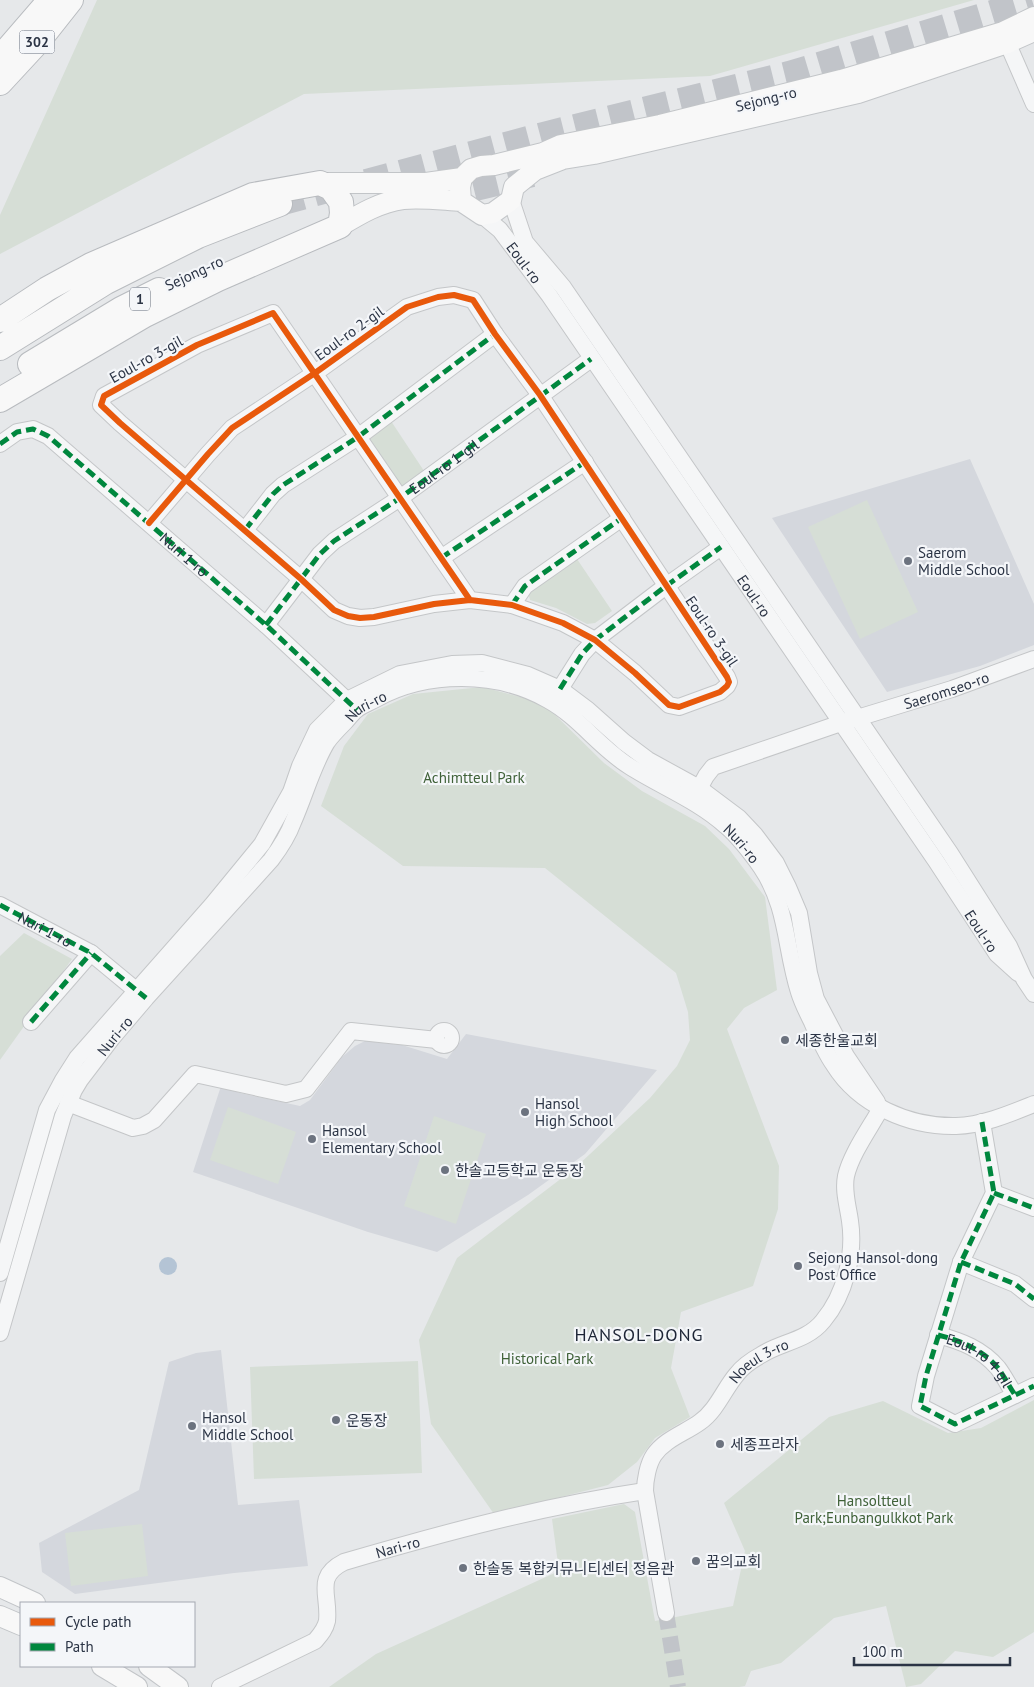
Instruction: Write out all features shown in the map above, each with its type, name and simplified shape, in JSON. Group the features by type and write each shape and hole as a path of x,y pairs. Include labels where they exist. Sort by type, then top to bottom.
{"highway":[{"name":"302","path":"0,58 50,0"},
{"name":"302","path":"0,83 37,43 72,0"},
{"path":"0,320 47,289 92,265 253,195 320,183 331,188 340,202 342,212 340,226 218,279 145,315 0,400"},
{"name":"Sejong-ro","path":"0,348 106,282 198,236 280,204"},
{"name":"Sejong-ro","path":"0,385 34,361 121,309 210,264 291,235"}],"main road":[{"name":"Sejong-ro","path":"482,215 493,213 535,170 563,159 594,154 858,93 1005,38 1034,17"},
{"name":"Sejong-ro","path":"320,183 426,183 462,178 471,169 543,153 561,144 660,125 1034,31"},
{"path":"494,165 504,171 513,194"},
{"path":"462,178 460,187 462,201"},
{"path":"340,226 382,204 404,199 462,201 482,215"},
{"path":"0,1586 33,1602"},
{"path":"0,1616 20,1625"},
{"path":"104,1667 137,1687"},
{"path":"151,1667 178,1687"}],"street":[{"path":"1005,38 1034,104"},
{"name":"Eoul-ro","path":"513,194 525,242 563,287 950,853 1009,946 1024,979 1034,994"},
{"name":"Eoul-ro","path":"482,215 500,230 549,295 936,861 997,954 1024,979"},
{"name":"Eoul-ro 2-gil","path":"149,523 232,428 407,307 438,297 454,295 473,300 495,334 540,395"},
{"name":"Eoul-ro 3-gil","path":"470,600 273,313 197,345 104,396 101,405 334,610 348,616 360,618 374,617 434,604 470,600 512,604 563,623 595,640 635,673 669,705 679,707 724,690 729,682 728,677 540,395"},
{"path":"244,530 273,494 283,485 358,437 495,334"},
{"name":"Eoul-ro 1-gil","path":"266,625 320,554 334,541 400,498 591,358"},
{"name":"Nuri 1-ro","path":"0,444 17,432 33,429 48,436 266,625 352,705"},
{"path":"441,558 584,462"},
{"path":"512,604 525,586 622,518"},
{"path":"560,689 582,654 595,640 721,547"},
{"name":"Saeromseo-ro","path":"696,795 713,767 857,718 952,689 1034,659"},
{"name":"Nuri-ro","path":"0,1274 48,1110 62,1080 77,1058 271,860 284,841 312,771 328,740 352,705 400,674 427,668 482,663 514,670 560,689 588,710 624,742 696,795 726,825 763,870 778,900 787,929 792,965 799,994 834,1067 854,1090 881,1108 907,1119 933,1125 956,1126 982,1122 1034,1104"},
{"name":"Nuri-ro","path":"352,705 415,683 467,677 507,684 548,700 580,723 604,747 624,763 696,795"},
{"name":"Nuri 1-ro","path":"0,906 91,953 141,994"},
{"name":"Nuri 1-ro","path":"31,1022 91,953"},
{"name":"Nuri-ro","path":"0,1334 68,1102 90,1065 141,994"},
{"path":"68,1102 133,1128 144,1126 154,1120 195,1074 286,1094 306,1089 351,1032 437,1040"},
{"name":"Noeul 3-ro","path":"666,1613 645,1491 645,1481 653,1456 667,1442 702,1421 726,1392 737,1374 750,1362 776,1347 811,1333 832,1309 839,1295 850,1256 850,1221 846,1200 846,1176 881,1108"},
{"path":"982,1122 994,1193 1034,1208"},
{"name":"Eoul-ro 4-gil","path":"994,1193 961,1262 926,1376 920,1406 955,1424 1034,1386"},
{"path":"961,1262 1015,1284 1034,1299"},
{"name":"Eoul-ro 4-gil","path":"938,1335 957,1340 978,1350 998,1368 1014,1395"},
{"name":"Nari-ro","path":"220,1687 314,1641 322,1633 327,1622 325,1584 328,1573 335,1566 430,1537 508,1517 610,1496 645,1491"}],"shaded area":[{"name":"Saerom Middle School","path":"970,459 1034,604 1034,645 980,666 887,692 772,518"},
{"path":"466,1034 657,1070 585,1154 528,1195 437,1252 368,1232 193,1172 221,1086 240,1093 300,1106 310,1100 342,1057 355,1046 365,1041 402,1045 447,1059"},
{"name":"Hansol Middle School","path":"221,1350 238,1505 299,1500 308,1566 234,1573 75,1594 42,1572 39,1543 139,1490 169,1362 196,1353"}],"green space":[{"path":"97,0 974,0 710,76 304,94 0,254 0,215"},
{"path":"391,421 426,474 404,489 367,446 369,438"},
{"path":"867,500 918,612 860,639 808,527"},
{"path":"577,559 612,611 595,623 587,624 556,608 530,600 528,592"},
{"path":"482,687 543,703 604,763 642,791 705,826 729,849 765,897 777,990 744,1008 727,1029 779,1166 778,1209 753,1286 681,1312 671,1368 690,1417 655,1438 637,1462 608,1485 494,1514 431,1424 419,1340 457,1258 575,1168 650,1098 677,1066 690,1040 688,1012 676,973 545,868 403,866 321,806 344,746 368,714 413,694"},
{"path":"24,933 72,959 0,1060 0,956"},
{"path":"228,1107 296,1132 278,1184 210,1160"},
{"name":"한솔고등학교 운동장","path":"434,1116 486,1134 456,1224 404,1206"},
{"name":"운동장","path":"418,1361 422,1473 254,1479 250,1367"},
{"name":"Hansoltteul Park;Eunbangulkkot Park","path":"1034,1400 1034,1632 993,1657 955,1651 921,1684 906,1687 886,1606 834,1618 781,1663 751,1671 745,1686 739,1687 329,1687 376,1654 559,1571 552,1519 624,1504 635,1512 655,1621 733,1606 745,1551 724,1503 829,1417 883,1401 948,1433 981,1428"},
{"path":"142,1524 148,1576 71,1586 65,1533"}],"water":[{"path":"164,1257 172,1257 177,1262 175,1273 164,1275 159,1270 159,1262"}],"tunnel":[{"path":"366,181 547,133 789,73 1032,0"},
{"path":"439,198 537,174"},
{"path":"280,204 331,190"},
{"path":"666,1613 678,1687"}],"marked path":[{"path":"245,530 273,494 283,485 358,437 495,334"},
{"path":"266,625 320,554 334,541 400,498 591,359"},
{"path":"0,444 17,432 33,429 48,436 266,625 357,710"},
{"path":"441,558 585,462"},
{"path":"512,605 525,586 622,518"},
{"path":"560,689 582,654 595,640 721,547"},
{"path":"0,905 91,953 146,998"},
{"path":"31,1022 91,953"},
{"path":"982,1122 994,1193 961,1262 926,1376 920,1406 955,1424 1034,1386"},
{"path":"994,1193 1034,1208"},
{"path":"961,1262 1015,1284 1034,1299"},
{"path":"938,1335 963,1343 992,1361 1015,1395"}],"cycle path":[{"path":"149,523 208,454 232,428 315,373 407,307 438,297 454,295 473,300 495,334 540,395 727,677 729,682 720,692 679,707 669,705 635,673 595,640 563,623 512,605 470,600 434,604 374,617 360,618 348,616 334,610 301,579 120,423 101,405 104,396 197,345 273,313 298,349 322,385 372,457 396,493 470,600"}],"place":[{"name":"Saerom Middle School","path":"908,561"},
{"name":"세종한울교회","path":"785,1040"},
{"name":"Hansol High School","path":"525,1112"},
{"name":"Hansol Elementary School","path":"312,1139"},
{"name":"한솔고등학교 운동장","path":"445,1170"},
{"name":"Sejong Hansol-dong Post Office","path":"798,1266"},
{"name":"운동장","path":"336,1420"},
{"name":"Hansol Middle School","path":"192,1426"},
{"name":"세종프라자","path":"720,1444"},
{"name":"꿈의교회","path":"696,1561"},
{"name":"한솔동 복합커뮤니티센터 정음관","path":"463,1568"}],"district":[{"name":"HANSOL-DONG","path":"639,1334"}],"park label":[{"name":"Achimtteul Park","path":"474,777"},
{"name":"Historical Park","path":"547,1358"}]}
